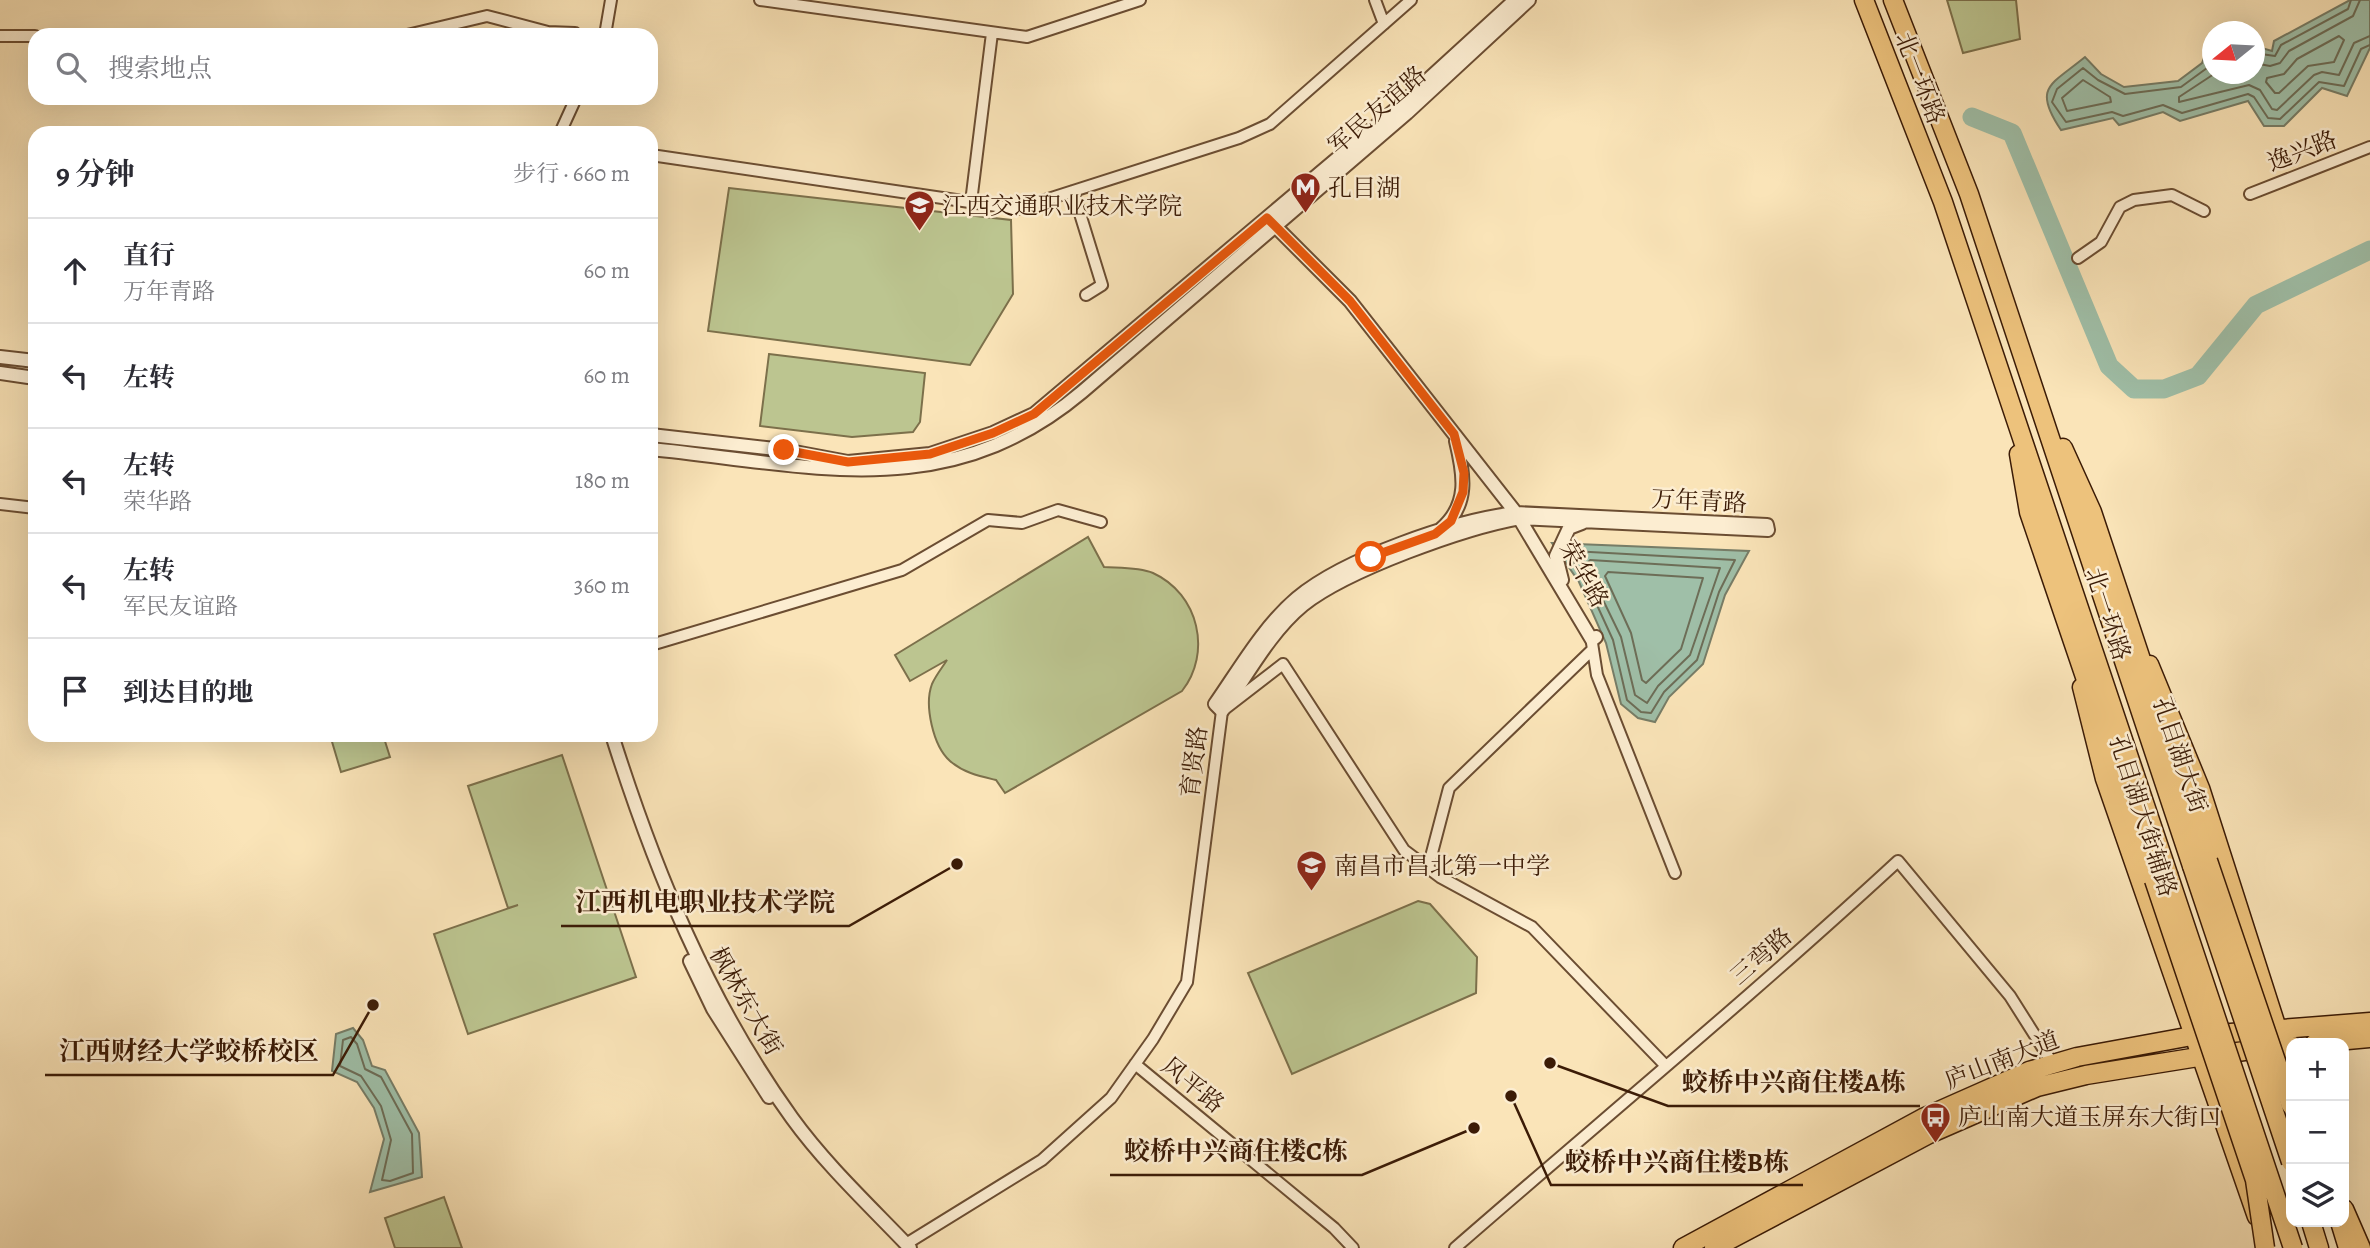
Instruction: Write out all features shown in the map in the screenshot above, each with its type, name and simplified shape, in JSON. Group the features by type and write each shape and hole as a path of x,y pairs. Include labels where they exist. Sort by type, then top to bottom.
{"highway":[{"name":"北一环路","path":"1864,0 1943,202 2009,399 2161,877 2293,1248"},
{"name":"北一环路","path":"1894,0 1969,194 2024,362"},
{"path":"2024,362 2092,512 2119,587 2200,863 2289,1101"},
{"name":"孔目湖大街","path":"2024,362 2200,863 2286,1146"},
{"path":"2009,399 2029,512 2161,877 2255,1180 2266,1248"},
{"name":"庐山南大道","path":"1683,1248 1925,1117 1987,1088 2053,1064 2192,1036 2370,1022"},
{"path":"2349,1040 2370,1038"},
{"name":"庐山南大道","path":"1714,1248 1928,1134 2037,1087 2086,1075 2286,1046"},
{"path":"2349,1220 2361,1248"},
{"path":"2313,1227 2319,1248"}],"main road":[{"name":"孔目湖大街辅路","path":"2055,586 2104,779 2266,1248"},
{"path":"2119,587 2202,788 2278,1028 2286,1042"},
{"path":"2341,1227 2347,1248"}],"street":[{"path":"606,28 611,0"},
{"path":"760,0 1027,37 1140,0"},
{"path":"1375,0 1384,23"},
{"path":"658,156 1017,209 1240,138 1270,124 1411,0"},
{"name":"军民友谊路","path":"658,450 885,471 938,465 999,446 1061,409 1515,0"},
{"name":"军民友谊路","path":"658,436 784,450 848,462 930,454 993,433 1034,414 1407,113 1529,0"},
{"path":"436,28 487,16 533,28"},
{"path":"971,202 992,33"},
{"path":"0,36 28,36"},
{"path":"563,126 573,105"},
{"name":"逸兴路","path":"2250,194 2370,147"},
{"path":"1073,191 1102,285 1086,295"},
{"path":"2078,258 2101,242 2120,207 2134,200 2172,195 2204,211"},
{"name":"荣华路","path":"1274,219 1350,301 1522,516 1592,644 1596,638 1522,516 1354,296 1274,219"},
{"path":"0,357 28,360"},
{"path":"0,373 28,377"},
{"path":"1435,534 1451,521 1463,492 1464,473 1454,434"},
{"path":"0,504 28,507"},
{"path":"658,643 902,570 988,520 1022,523 1058,510 1101,522"},
{"name":"万年青路","path":"1522,516 1346,578 1303,606 1269,644 1222,711 1215,704 1261,638 1297,598 1343,569 1483,517 1522,516 1767,525 1768,530 1588,522 1522,516"},
{"path":"1562,580 1556,556 1562,539 1569,527 1588,522"},
{"path":"1429,868 1449,788 1592,644"},
{"path":"1592,644 1597,675 1675,873"},
{"name":"育贤路","path":"905,1247 1042,1160 1111,1098 1135,1064 1187,982 1222,711 1283,664 1404,850 1429,868 1532,927 1665,1065"},
{"name":"枫林东大街","path":"608,742 675,931 713,1009 788,1124 825,1170 905,1247"},
{"name":"枫林东大街","path":"615,742 682,929 723,1006 793,1119 905,1247"},
{"name":"三弯路","path":"1455,1248 1665,1065 1784,966 1898,861 2010,996 2053,1064"},
{"name":"风平路","path":"1135,1064 1334,1228 1353,1248"}],"shaded area":[{"path":"1947,0 2016,0 2020,39 1963,53"},
{"path":"729,188 1011,220 1013,294 970,365 708,331"},
{"path":"769,354 925,373 920,422 913,432 852,437 760,426"},
{"path":"1088,537 1104,567 1153,573 1181,595 1196,626 1197,659 1182,691 1005,793 996,780 955,765 939,746 929,703 934,681 947,660 910,681 895,655"},
{"path":"332,742 385,742 390,757 341,772"},
{"path":"562,755 636,977 468,1034 434,934 518,905 508,908 468,786"},
{"path":"1418,901 1430,904 1477,957 1476,993 1292,1074 1248,973"},
{"path":"444,1197 462,1248 395,1248 385,1218"}],"water":[{"path":"2350,0 2370,0 2370,48 2347,96 2322,88 2284,126 2264,126 2248,101 2180,121 2163,112 2119,125 2113,118 2061,130 2048,104 2049,88 2085,57 2101,74 2124,87 2178,81 2202,63 2202,84 2265,84 2265,49 2272,51 2274,41"},
{"path":"1552,543 1749,551 1725,595 1703,664 1669,697 1655,722 1638,718 1621,704 1606,643 1579,582"},
{"path":"353,1028 363,1040 372,1066 385,1070 419,1133 422,1177 370,1192 384,1139 374,1108 357,1082 332,1071 336,1034"}],"waterway":[{"path":"1972,117 2012,133 2109,366 2134,389 2164,389 2198,376 2256,305 2370,250"}],"place":[{"name":"孔目湖","path":"1305,215"},
{"name":"江西交通职业技术学院","path":"919,233"},
{"name":"江西机电职业技术学院","path":"957,864"},
{"name":"南昌市昌北第一中学","path":"1311,893"},
{"name":"江西财经大学蛟桥校区","path":"373,1005"},
{"name":"蛟桥中兴商住楼A栋","path":"1550,1063"},
{"name":"蛟桥中兴商住楼B栋","path":"1511,1096"},
{"name":"蛟桥中兴商住楼C栋","path":"1474,1128"},
{"name":"庐山南大道玉屏东大街口","path":"1935,1144"}],"route":[{"path":"784,450 848,462 930,454 993,433 1034,414 1267,218 1350,301 1454,434 1464,473 1463,492 1451,521 1435,534 1371,557"}]}
